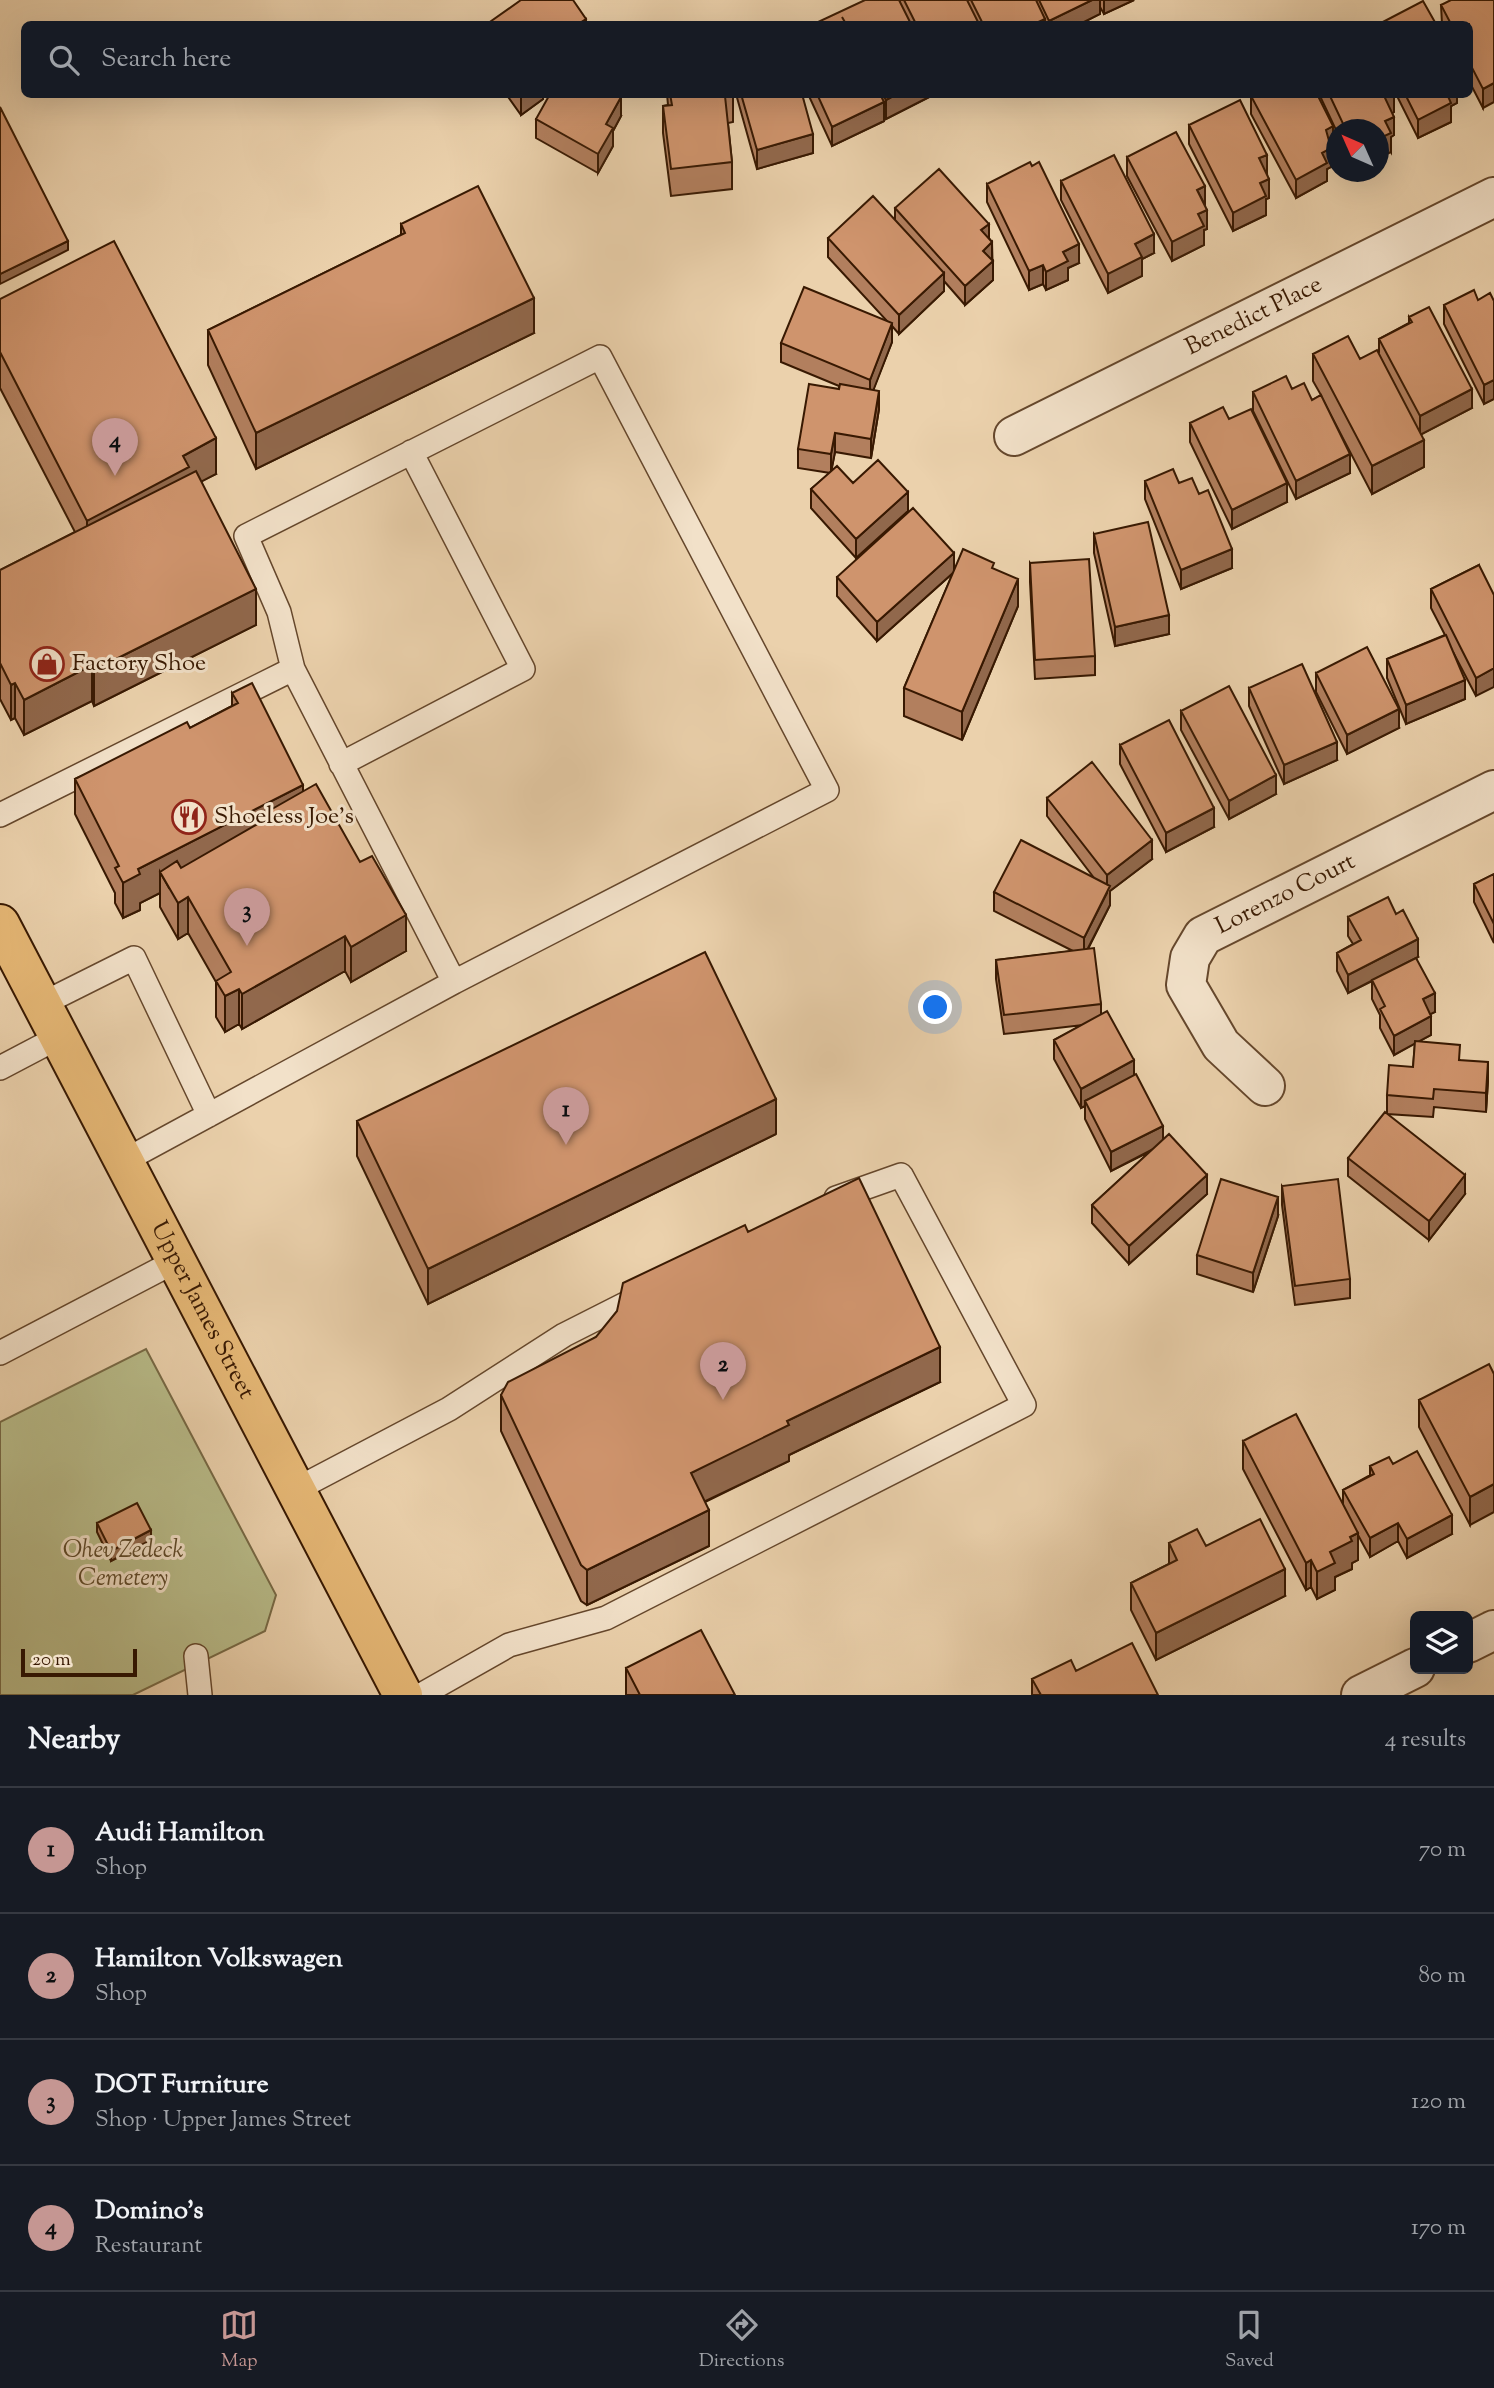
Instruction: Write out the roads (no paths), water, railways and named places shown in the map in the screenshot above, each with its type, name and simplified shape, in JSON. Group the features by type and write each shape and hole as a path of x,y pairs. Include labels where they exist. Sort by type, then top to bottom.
{"main road":[{"name":"Upper James Street","path":"0,924 402,1695"}],"street":[{"name":"Benedict Place","path":"1014,436 1494,197"},
{"name":"Lorenzo Court","path":"1265,1086 1221,1045 1186,985 1190,958 1203,936 1494,790"},
{"path":"1473,1640 1494,1630"},
{"path":"1361,1695 1410,1670"}],"lane":[{"path":"122,1162 454,982 827,790 600,357 246,536 279,612 293,669 454,982"},
{"path":"341,764 523,669 411,452"},
{"path":"0,815 293,669"},
{"path":"42,1004 134,958 209,1115"},
{"path":"0,1068 60,1037"},
{"path":"421,1695 509,1645 606,1618 1024,1405 901,1175 842,1195 818,1207"},
{"path":"0,1353 174,1262"},
{"path":"295,1490 449,1409 564,1335 661,1286"},
{"path":"196,1656 200,1695"}],"place":[{"name":"Domino's","path":"115,476"},
{"name":"Factory Shoe","path":"47,664"},
{"name":"Shoeless Joe's","path":"189,817"},
{"name":"DOT Furniture","path":"247,946"},
{"name":"Audi Hamilton","path":"566,1145"},
{"name":"Hamilton Volkswagen","path":"723,1400"}],"park label":[{"name":"Ohev Zedeck Cemetery","path":"123,1565"}]}
